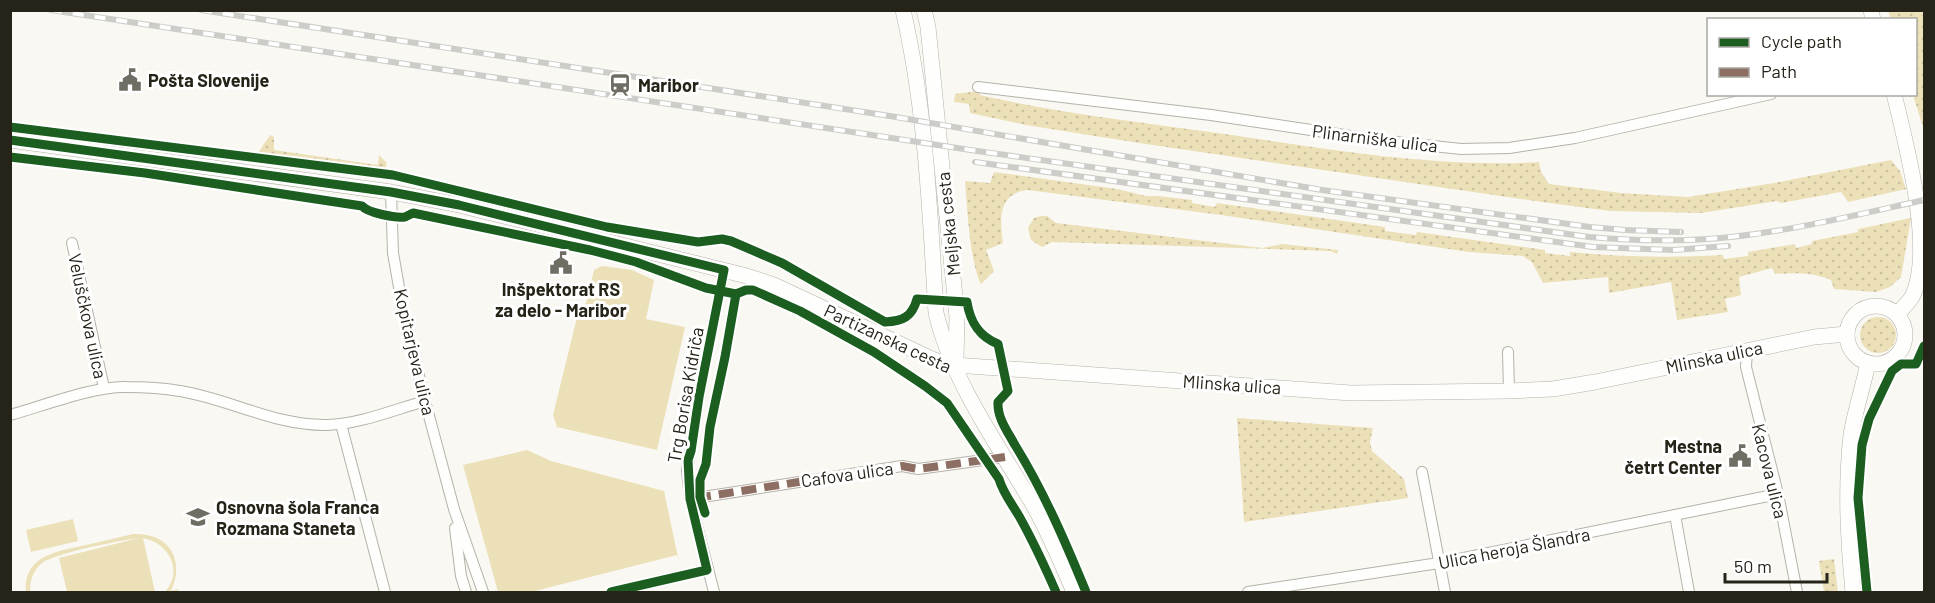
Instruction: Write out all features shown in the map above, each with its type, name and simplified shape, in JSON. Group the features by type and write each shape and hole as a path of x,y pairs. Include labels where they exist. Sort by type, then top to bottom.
{"street":[{"name":"Meljska cesta","path":"903,10 920,94 936,313 955,365"},
{"name":"Meljska cesta","path":"924,10 928,27 957,317 955,365"},
{"name":"Plinarniška ulica","path":"978,87 1211,115 1378,140 1461,149 1509,148 1575,138 1761,96"},
{"path":"1894,96 1917,190 1923,238 1920,272 1916,287 1912,297 1897,314"},
{"name":"Partizanska cesta","path":"10,140 391,192 459,205 724,270 774,285 933,360 955,365 974,407 1033,504 1074,592"},
{"name":"Kopitarjeva ulica","path":"391,192 393,253 403,310 424,401 454,509 483,592"},
{"name":"Veluščkova ulica","path":"72,243 104,388"},
{"name":"Trg Borisa Kidriča","path":"714,592 690,499 688,460 724,270"},
{"path":"1872,306 1885,307 1897,314 1906,333 1897,356 1886,363 1868,363 1855,355 1847,334 1854,316 1872,306"},
{"name":"Mlinska ulica","path":"955,365 1351,393 1509,391 1553,389 1595,382 1814,337 1847,334"},
{"name":"Kacova ulica","path":"1747,350 1746,367 1778,494 1797,592"},
{"path":"1508,352 1509,391"},
{"path":"1853,592 1848,514 1848,465 1852,433 1868,363"},
{"path":"10,415 104,388 123,387 181,391 265,416 303,423 341,424 424,401"},
{"path":"341,424 385,592"},
{"name":"Cafova ulica","path":"690,499 902,466 918,469 1005,457"},
{"path":"1422,472 1445,592"},
{"name":"Ulica heroja Šlandra","path":"1248,592 1440,564 1778,494"},
{"name":"Kopitarjeva ulica","path":"454,509 461,576 466,592"},
{"path":"1675,515 1689,592"},
{"path":"611,592 707,570"}],"shaded area":[{"path":"1888,11 1922,11 1924,22 1924,130 1913,96 1917,96 1917,18 1891,18"},
{"path":"979,91 980,95 1074,113 1346,152 1462,162 1539,162 1541,172 1549,184 1621,193 1688,197 1891,160 1900,171 1906,189 1848,202 1841,192 1781,203 1777,201 1701,213 1610,211 1026,125 970,113 969,104 954,102 955,94"},
{"path":"270,135 274,137 274,150 378,165 379,155 387,163 384,171 258,153"},
{"path":"994,172 1117,189 1146,196 1192,200 1192,203 1215,207 1217,203 1385,227 1385,231 1416,235 1417,232 1545,250 1545,253 1570,256 1570,252 1646,256 1723,255 1724,259 1748,256 1748,252 1795,244 1796,248 1812,244 1812,241 1858,232 1858,229 1911,218 1901,277 1890,287 1876,292 1834,289 1831,280 1824,277 1775,274 1772,268 1739,277 1741,295 1725,299 1728,312 1677,320 1671,282 1609,293 1608,277 1543,283 1532,262 1523,256 1469,252 1221,215 1028,190 1018,192 1006,202 1001,217 1003,243 986,250 994,271 981,284 974,263 965,181 990,183"},
{"path":"1047,216 1056,223 1263,248 1282,244 1338,250 1337,254 1330,251 1052,242 1042,247 1031,240 1028,228 1034,218"},
{"path":"602,266 632,270 654,280 646,319 685,327 657,450 557,427 553,415 579,309 586,303 594,270"},
{"path":"1878,317 1891,322 1896,335 1891,348 1878,353 1865,348 1860,335 1865,322"},
{"path":"1237,418 1373,428 1370,442 1372,451 1404,479 1408,498 1244,522"},
{"path":"527,450 551,461 664,491 679,562 677,555 531,592 498,592 463,465"},
{"path":"73,519 78,541 31,552 26,530"},
{"path":"133,534 156,538 171,550 176,568 171,591 178,589 178,592 165,592 171,584 173,575 171,559 160,546 143,538 155,592 67,592 59,558 139,538 118,541 49,559 36,569 31,580 30,592 26,592 30,570 45,557"},
{"path":"1834,559 1838,592 1824,592 1819,561"}],"railway":[{"path":"51,10 977,151 1589,237 1660,240 1731,237 1804,226 1924,200"},
{"path":"201,10 890,116 1322,190 1590,227 1681,232"},
{"path":"975,162 1593,247 1673,250 1728,246"}],"marked path":[{"path":"696,498 902,466 918,469 1005,457"}],"cycle path":[{"path":"10,127 393,175 607,227 698,242 722,239 731,241 782,263 885,322 897,321 906,317 917,299 967,302 976,327 985,337 998,344 1008,391 998,402 1001,419 1045,499 1086,592"},
{"path":"10,140 391,192 459,205 724,270 688,460 690,499 707,570 611,592"},
{"path":"10,157 145,173 362,206 376,213 395,217 405,217 413,213 590,250 636,262 706,288 736,294 753,290 800,311 874,352 947,403 999,479 1005,494 1034,544 1056,592"},
{"path":"705,513 700,497 700,480 706,464 710,427 736,294"},
{"path":"1867,592 1858,498 1862,445 1869,419 1892,371 1901,364 1916,364 1924,346"}],"place":[{"name":"Pošta Slovenije","path":"130,80"},
{"name":"Maribor","path":"620,85"},
{"name":"Inšpektorat RS za delo - Maribor","path":"561,263"},
{"name":"Mestna četrt Center","path":"1740,456"},
{"name":"Osnovna šola Franca Rozmana Staneta","path":"198,517"}]}
